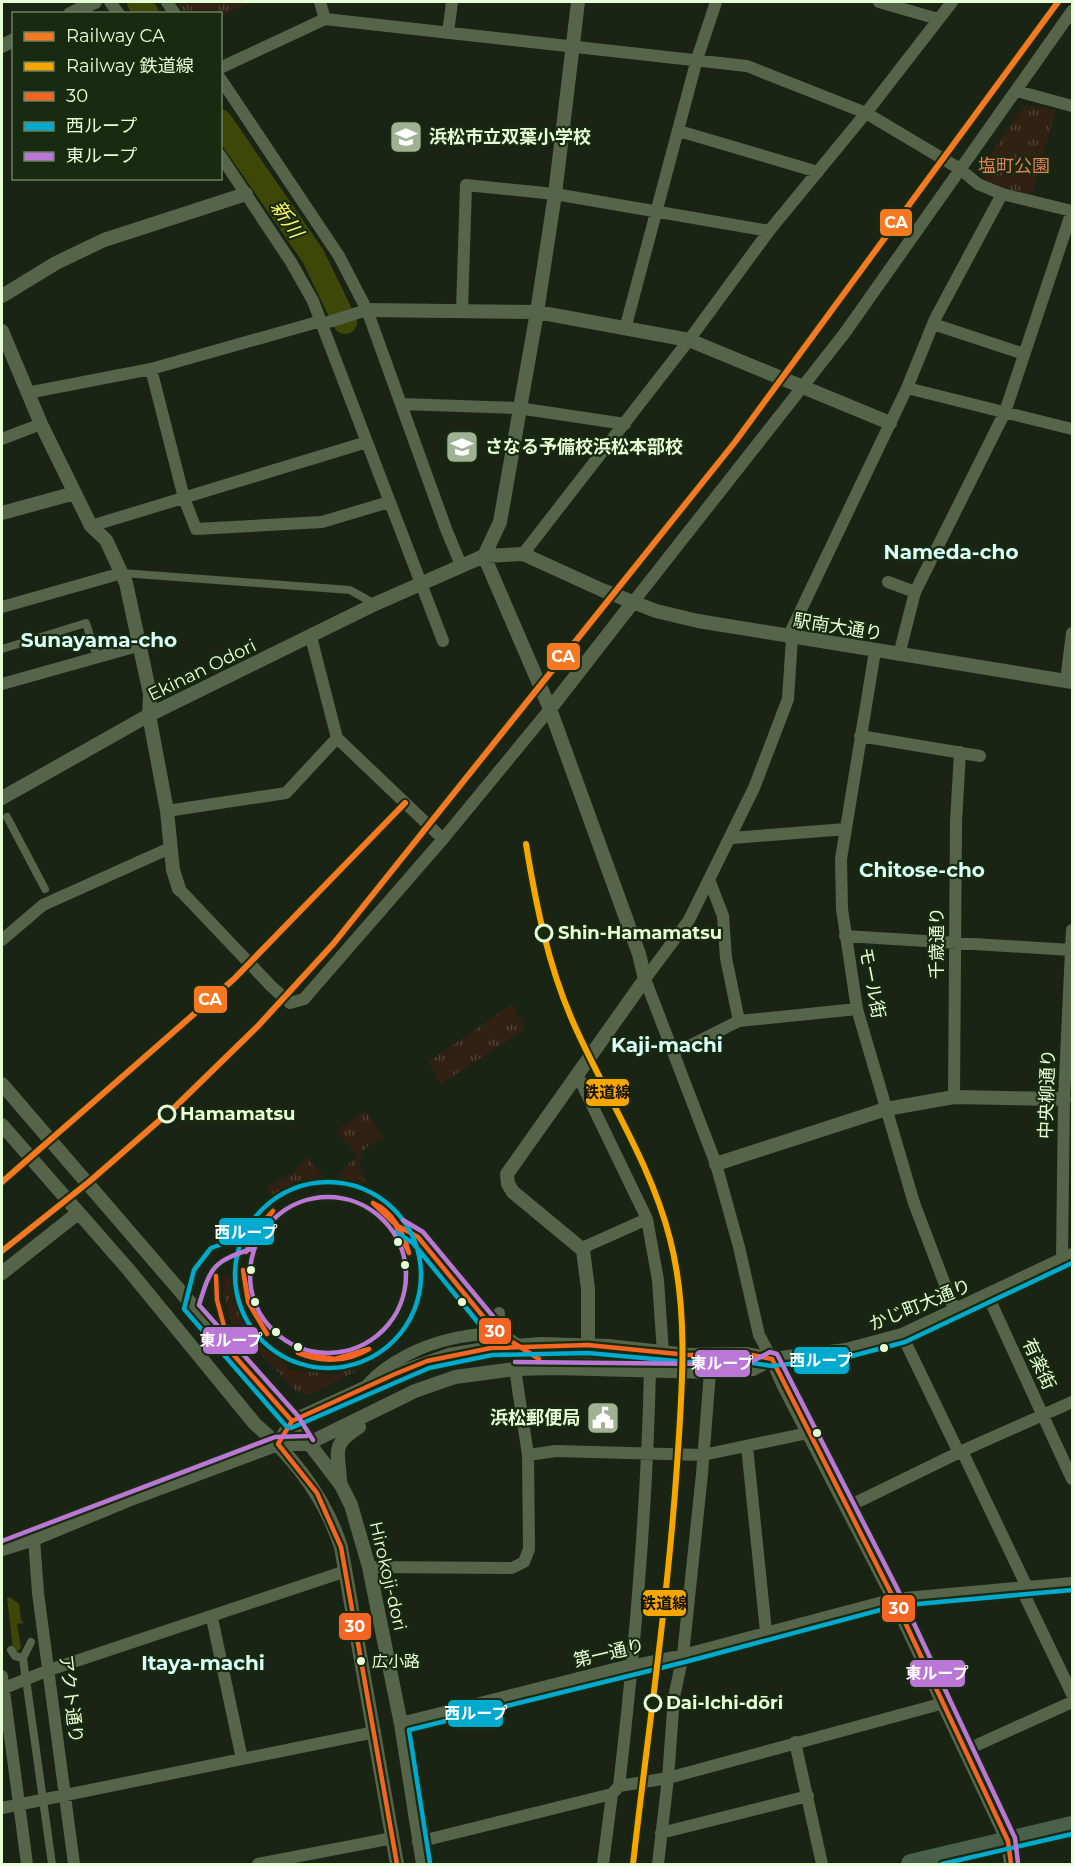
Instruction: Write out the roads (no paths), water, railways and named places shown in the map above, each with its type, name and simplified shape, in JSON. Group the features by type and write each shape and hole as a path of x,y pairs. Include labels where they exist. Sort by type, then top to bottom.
{"highway":[{"path":"911,1864 1072,1826"}],"street":[{"path":"74,12 95,2"},
{"path":"320,2 325,19"},
{"path":"448,33 452,2"},
{"path":"578,2 555,194 537,312 518,408 500,522 484,556 550,709 639,954 645,979 674,1049 716,1164 739,1247 759,1335 894,1599 944,1703 1008,1841 1011,1864"},
{"path":"625,328 697,59 716,2"},
{"path":"879,2 938,19"},
{"path":"222,81 339,256 364,310 402,404 458,566 484,556 523,554 689,340 769,231 866,113 952,2"},
{"path":"2,332 41,424 91,526 106,540 122,573 141,645 150,694 149,715 167,811 170,848 179,889 290,1003 304,999 517,751 803,386 844,333 1072,11"},
{"path":"222,67 325,19 747,66 866,113 960,169 978,184 1002,194 1072,211 1005,412 915,592 899,655"},
{"path":"1017,91 1072,106"},
{"path":"679,131 818,172"},
{"path":"222,158 291,261 324,322 389,502 444,641"},
{"path":"462,311 466,185 555,194 769,231"},
{"path":"2,296 56,263 104,240 246,194"},
{"path":"588,1345 588,1288 582,1248 513,1192 508,1184 507,1174 645,979 690,920 710,882 754,788 788,699 790,638 907,388 933,324 1002,194"},
{"path":"27,393 151,369 364,310 537,312 689,340 890,423"},
{"path":"933,324 1024,354"},
{"path":"151,369 184,498 196,529 322,522 389,502"},
{"path":"907,388 1072,429"},
{"path":"402,404 518,408 625,424"},
{"path":"2,439 41,424"},
{"path":"91,526 367,442"},
{"path":"2,513 75,493"},
{"name":"駅南大通り","path":"523,554 602,590 656,611 698,621 790,638 1069,682"},
{"name":"Ekinan Odori","path":"2,798 149,715 375,604 458,566"},
{"path":"2,607 122,573 350,590 375,604"},
{"path":"888,582 915,592"},
{"path":"2,649 86,623 97,657"},
{"path":"1069,682 1072,633"},
{"path":"311,637 337,738 443,839"},
{"path":"2,684 141,645"},
{"name":"モール街","path":"875,651 841,860 845,936 857,1009 886,1109 914,1203 955,1311"},
{"path":"860,736 980,756"},
{"path":"167,811 286,793 337,738"},
{"name":"千歳通り","path":"954,1097 956,822 960,752"},
{"path":"7,817 45,888"},
{"path":"732,838 846,828"},
{"path":"2,940 43,905 170,848"},
{"path":"710,882 723,916 726,958 739,1021"},
{"name":"中央柳通り","path":"1067,1258 1064,1099 1072,930"},
{"path":"845,936 1071,951"},
{"path":"674,1049 686,1048 739,1021 857,1009"},
{"path":"578,1076 646,1220 658,1280 663,1353"},
{"name":"Hirokoji-dori","path":"2,1084 292,1421 340,1485 351,1505 369,1567 401,1724 423,1864"},
{"path":"716,1164 886,1109 954,1097 1064,1099"},
{"path":"2,1125 263,1431 280,1440 324,1506 341,1547 346,1571 397,1864"},
{"path":"2,1273 78,1213"},
{"path":"582,1248 646,1220"},
{"name":"かじ町大通り","path":"772,1359 846,1350 902,1335 1067,1258"},
{"name":"有楽街","path":"988,1296 1072,1479"},
{"path":"495,1331 500,1324 499,1313"},
{"path":"366,1388 375,1376 417,1352 450,1339 495,1331 550,1355 614,1358 666,1370"},
{"path":"902,1335 961,1452 1072,1694"},
{"path":"280,1440 292,1421 427,1361 491,1348 524,1345 588,1345 663,1353 747,1354 772,1359"},
{"path":"524,1345 535,1357 549,1361 616,1362 646,1369"},
{"path":"304,1440 411,1385 431,1379 515,1369 646,1369 710,1372 750,1370 772,1359"},
{"path":"369,1567 512,1568 524,1562 529,1549 528,1455 515,1369"},
{"path":"603,1864 616,1790 630,1666 648,1452 646,1369"},
{"path":"658,1864 674,1697 683,1655 710,1372"},
{"path":"2,1549 34,1539 280,1440 304,1440 415,1391 455,1377"},
{"path":"340,1485 337,1457 342,1439 363,1424 424,1395 431,1386"},
{"path":"847,1507 1072,1402"},
{"path":"528,1455 556,1451 703,1455 808,1433"},
{"path":"747,1446 766,1632"},
{"name":"アクト通り","path":"34,1539 34,1560 74,1864"},
{"path":"27,1864 2,1685 346,1571"},
{"name":"第一通り","path":"401,1724 630,1666 683,1655 894,1599 1072,1583"},
{"path":"212,1617 242,1759"},
{"path":"25,1674 23,1658 32,1642"},
{"path":"11,1650 15,1656 23,1658"},
{"path":"27,1686 52,1864"},
{"path":"966,1750 1072,1702"},
{"path":"418,1842 668,1778 944,1703"},
{"path":"2,1808 375,1732"},
{"path":"795,1742 822,1864"},
{"path":"661,1833 808,1796"},
{"path":"258,1864 393,1838"}],"waterway":[{"name":"新川","path":"139,2 146,12"},
{"name":"新川","path":"222,124 313,256 345,322"}],"rail line":[{"name":"CA","path":"2,1251 90,1181 176,1106 258,1026 334,943 735,442 1058,2"},
{"name":"CA","path":"2,1182 234,979 405,803"},
{"name":"鉄道線","path":"526,844 539,912 564,1000 651,1182 670,1239 680,1295 683,1352 673,1515 633,1864"}],"place":[{"name":"浜松市立双葉小学校","path":"406,137"},
{"name":"さなる予備校浜松本部校","path":"462,447"},
{"name":"Shin-Hamamatsu","path":"544,933"},
{"name":"Hamamatsu","path":"167,1114"},
{"name":"浜松郵便局","path":"603,1418"},
{"name":"広小路","path":"361,1661"},
{"name":"Dai-Ichi-dōri","path":"653,1703"}],"district":[{"name":"Nameda-cho","path":"951,552"},
{"name":"Sunayama-cho","path":"99,640"},
{"name":"Chitose-cho","path":"922,870"},
{"name":"Kaji-machi","path":"667,1045"},
{"name":"Itaya-machi","path":"203,1663"}],"park label":[{"name":"塩町公園","path":"1014,166"}]}
